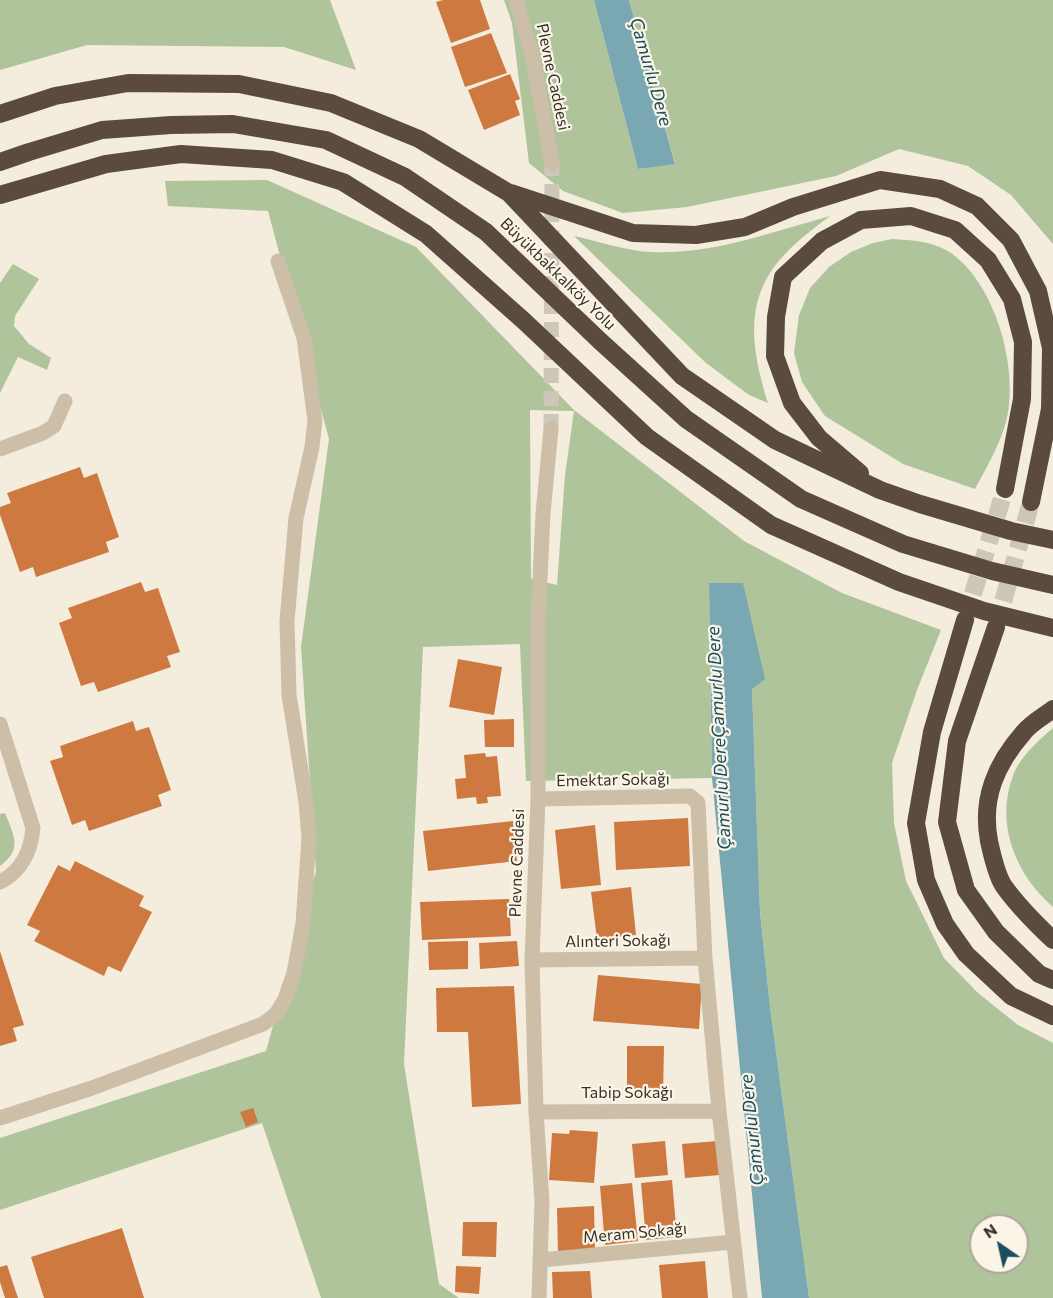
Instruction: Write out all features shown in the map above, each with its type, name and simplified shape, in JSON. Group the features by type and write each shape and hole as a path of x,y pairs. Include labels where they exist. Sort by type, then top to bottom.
{"highway":[{"name":"Büyükbakkalköy Yolu","path":"0,114 55,96 128,83 238,84 331,103 419,139 509,193 682,376 775,440 880,490 1011,531 1053,540"},
{"name":"Büyükbakkalköy Yolu","path":"0,162 102,130 171,125 234,124 326,140 405,177 486,232 686,419 801,499 903,544 992,571 1053,585"},
{"path":"0,195 106,164 181,154 272,160 343,182 426,234 524,321 647,437 771,525 899,582 984,611 1053,628"},
{"path":"509,193 633,233 696,235 744,227 793,207 880,180 940,189 977,206 1011,240 1038,291 1051,348 1050,409 1031,502"},
{"path":"880,490 819,438 792,404 775,356 776,317 783,277 822,241 861,220 911,216 955,230 988,260 1012,299 1023,342 1022,399 1005,489"},
{"path":"966,620 932,732 916,823 926,880 945,924 966,954 1011,996 1053,1016"},
{"path":"996,627 957,741 947,822 966,890 996,932 1039,974 1053,980"},
{"path":"1053,709 1025,730 995,771 989,795 986,824 991,852 1002,883 1031,919 1053,940"}],"street":[{"name":"Plevne Caddesi","path":"516,0 532,55 552,163"},
{"path":"0,1118 92,1088 263,1024 276,1014 285,999 294,973 303,923 309,865 309,838 306,802 289,695 287,621 296,518 312,447 315,421 304,338 278,261"},
{"path":"0,449 43,433 54,426 65,401"},
{"name":"Plevne Caddesi","path":"539,1298 542,1201 536,1112 532,960 537,799 538,621 543,514 551,429"},
{"path":"0,724 33,828 32,842 17,870 9,878 0,882"},
{"name":"Emektar Sokağı","path":"537,799 690,796 698,803 705,958"},
{"path":"705,958 740,1298"},
{"name":"Alınteri Sokağı","path":"532,960 705,958"},
{"name":"Tabip Sokağı","path":"536,1112 719,1111"},
{"name":"Meram Sokağı","path":"541,1260 733,1242"}],"green space":[{"path":"0,0 330,0 356,70 284,47 87,45 0,70"},
{"path":"504,0 594,0 638,169 675,163 629,0 1053,0 1053,244 1011,195 968,166 899,149 836,176 687,207 623,213 563,191 529,163 512,23"},
{"path":"267,180 416,247 574,410 744,541 842,593 941,630 892,763 894,823 906,881 944,958 978,993 1018,1025 1053,1043 1053,1298 809,1298 770,1007 760,912 752,688 743,583 709,584 712,778 526,781 520,644 423,647 404,1064 439,1284 459,1298 321,1298 262,1123 0,1210 0,1138 266,1051 316,871 301,647 329,439 268,211 168,206 165,181","holes":["530,410 574,411 565,475 557,585 531,579"]},
{"path":"830,216 800,239 784,255 771,272 756,308 755,345 768,403 749,395 706,363 574,236 632,250 673,252 742,241"},
{"path":"892,239 927,243 940,247 962,262 976,278 997,318 1008,363 1009,405 1001,438 975,489 903,464 825,416 802,382 794,353 799,315 810,288 829,267 851,252 873,243"},
{"path":"13,264 39,279 15,316 14,326 29,344 51,358 47,370 18,357 0,393 0,283"},
{"path":"1053,728 1053,907 1028,879 1019,863 1012,846 1006,810 1008,791 1021,760"},
{"path":"5,813 13,835 14,848 12,854 0,866 0,814"}],"water":[{"path":"594,0 629,0 675,164 638,169"},
{"path":"709,583 743,583 765,679 752,689 760,912 770,1007 809,1298 762,1298 712,778"}],"building":[{"path":"480,0 490,29 451,43 436,2"},
{"path":"491,33 507,73 465,87 451,47"},
{"path":"510,74 520,99 515,101 520,115 484,130 468,90"},
{"path":"80,467 84,478 97,473 119,537 106,542 109,552 36,577 33,567 20,572 0,515 0,507 11,503 7,493"},
{"path":"141,582 145,592 158,588 180,652 167,656 171,667 98,692 94,682 81,686 59,623 72,618 68,608"},
{"path":"458,659 502,667 494,715 449,707"},
{"path":"514,719 514,747 485,747 484,720"},
{"path":"133,721 136,731 149,727 171,790 158,795 162,806 89,831 85,820 72,825 50,761 63,757 60,746"},
{"path":"485,753 486,757 497,756 501,796 487,797 488,803 477,804 476,797 457,799 455,779 466,778 464,755"},
{"path":"688,818 690,866 616,870 614,822"},
{"path":"513,821 517,861 428,871 423,831"},
{"path":"595,825 601,885 561,889 555,830"},
{"path":"75,861 144,896 139,906 152,912 121,972 108,966 104,976 34,941 40,931 27,925 58,865 70,871"},
{"path":"631,887 636,935 597,939 591,892"},
{"path":"509,899 511,936 422,940 420,902"},
{"path":"468,941 468,969 429,970 428,942"},
{"path":"517,941 519,966 480,969 479,943"},
{"path":"0,951 24,1025 13,1028 17,1041 0,1046"},
{"path":"598,975 702,984 699,1029 593,1021"},
{"path":"514,986 521,1104 472,1107 468,1032 437,1032 436,988"},
{"path":"627,1046 664,1046 663,1096 627,1096"},
{"path":"253,1108 258,1122 246,1127 240,1112"},
{"path":"570,1130 598,1132 594,1183 549,1180 552,1133 569,1134"},
{"path":"665,1141 668,1175 635,1178 632,1144"},
{"path":"717,1141 720,1175 685,1178 682,1144"},
{"path":"672,1180 677,1237 646,1240 641,1183"},
{"path":"632,1183 638,1241 605,1245 600,1186"},
{"path":"594,1206 595,1253 558,1254 557,1208"},
{"path":"463,1222 497,1222 496,1257 462,1256"},
{"path":"122,1228 144,1298 44,1298 31,1257"},
{"path":"705,1261 708,1298 662,1298 659,1265"},
{"path":"7,1265 18,1298 5,1298 0,1282 0,1267"},
{"path":"456,1266 481,1267 479,1294 455,1292"},
{"path":"590,1271 592,1298 553,1298 552,1272"}],"tunnel":[{"path":"551,429 552,163"},
{"path":"965,620 1005,489"},
{"path":"996,627 1031,502"}],"water label":[{"name":"Çamurlu Dere","path":"651,72"},
{"name":"Çamurlu DereÇamurlu Dere","path":"719,738"},
{"name":"Çamurlu Dere","path":"752,1130"}]}
